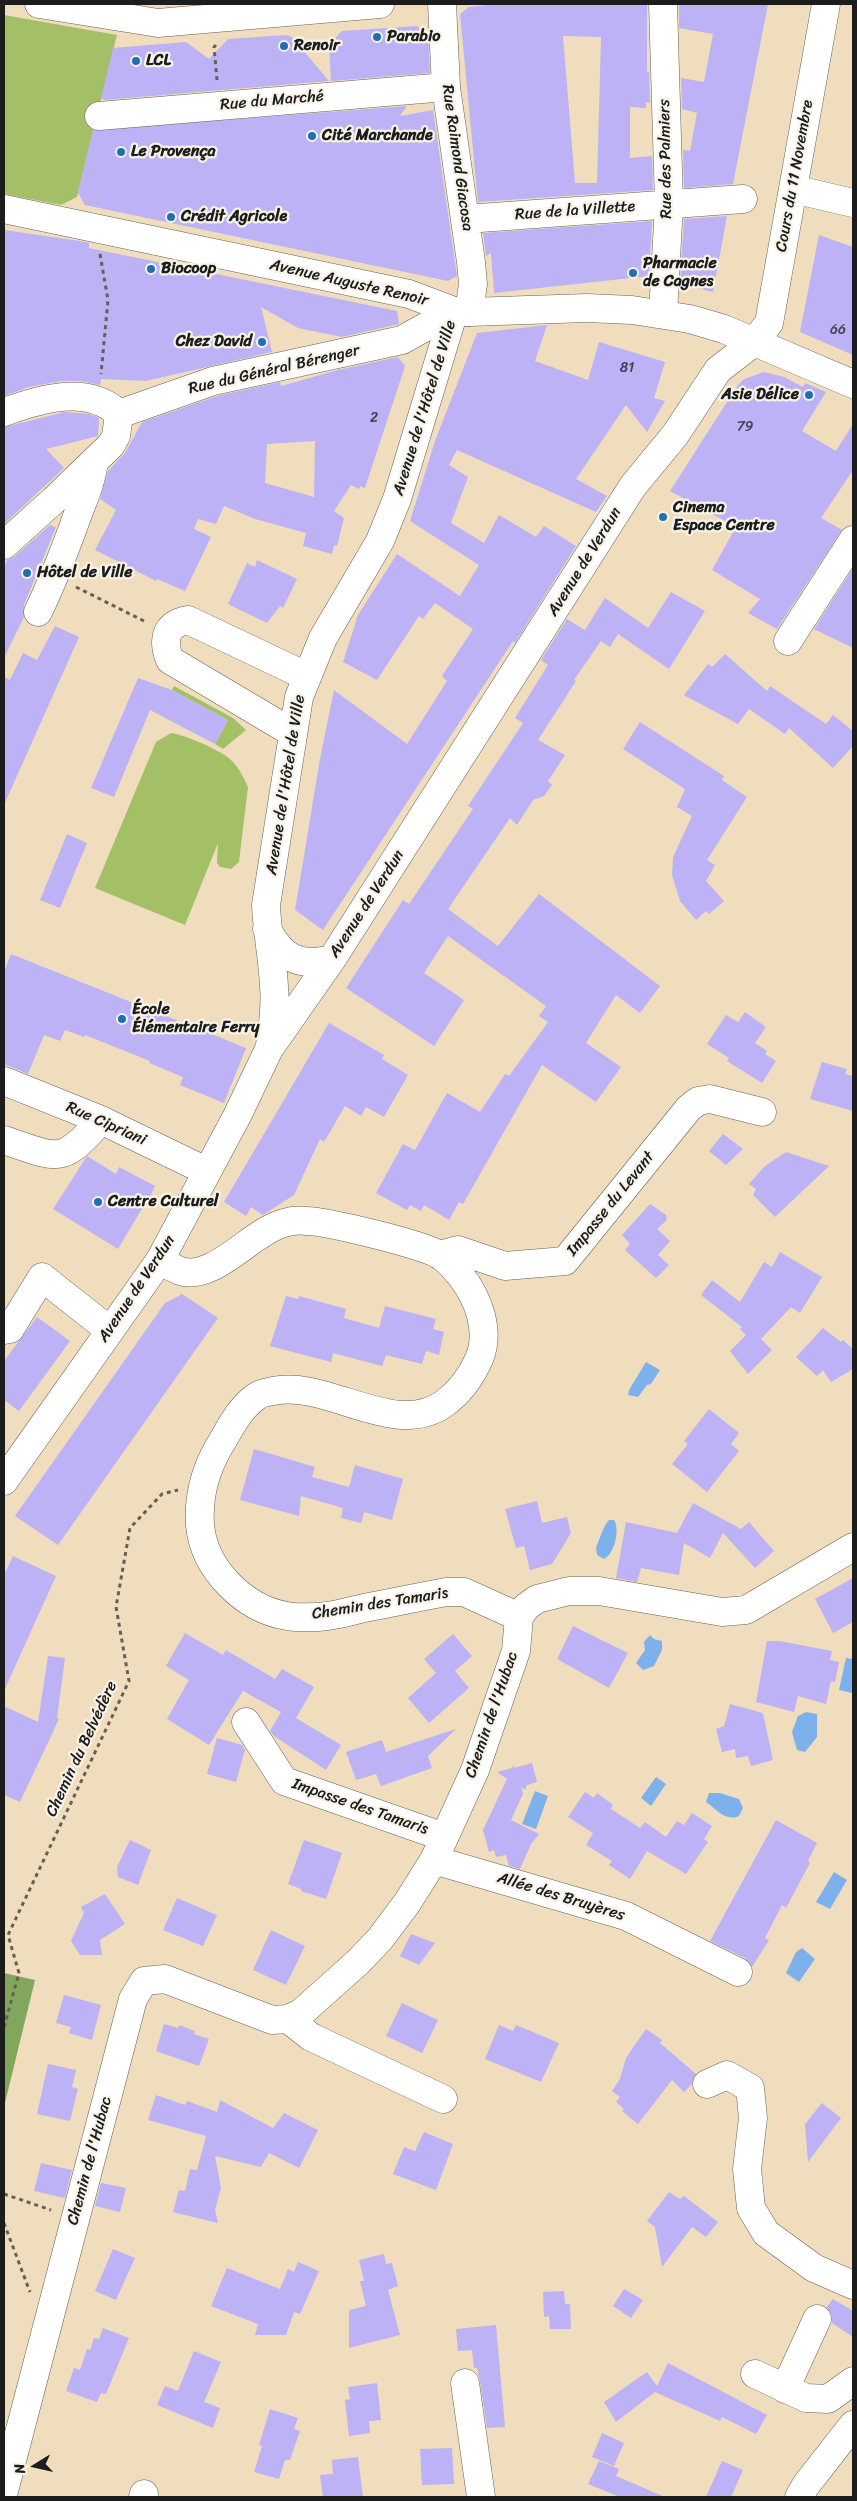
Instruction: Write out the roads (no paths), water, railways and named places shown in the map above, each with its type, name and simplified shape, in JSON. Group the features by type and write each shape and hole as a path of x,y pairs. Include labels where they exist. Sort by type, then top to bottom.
{"street":[{"path":"39,4 158,23 216,13 380,4"},
{"name":"Rue Raimond Giacosa","path":"442,4 446,87 466,219 473,284 461,312"},
{"name":"Rue des Palmiers","path":"663,4 669,204 663,314"},
{"name":"Cours du 11 Novembre","path":"753,343 769,323 826,4"},
{"name":"Rue du Marché","path":"99,116 446,87"},
{"path":"793,189 853,203"},
{"name":"Rue de la Villette","path":"466,219 743,199"},
{"name":"Avenue Auguste Renoir","path":"4,208 409,294 461,312 587,308 663,314 724,329 753,343 853,384"},
{"name":"Rue du Général Bérenger","path":"109,407 213,381 402,340 461,312"},
{"name":"Avenue de l'Hôtel de Ville","path":"269,1049 274,1016 274,987 266,928 266,906 299,696 323,638 380,541 397,499 461,312"},
{"name":"Avenue de Verdun","path":"4,1481 160,1260 237,1116 269,1049 332,958 633,486 675,435 718,370 753,343"},
{"path":"4,412 54,397 73,397 109,407 116,436 94,462 4,545"},
{"path":"38,612 55,576 90,488 94,462"},
{"path":"788,641 853,540"},
{"path":"293,733 170,660 165,648 167,633 177,622 188,620 306,676"},
{"path":"266,928 274,943 284,954 300,962 316,963 332,958"},
{"name":"Rue Cipriani","path":"4,1081 101,1120 206,1171"},
{"name":"Impasse du Levant","path":"440,1255 458,1250 505,1266 565,1261 690,1108 698,1101 710,1100 762,1112"},
{"path":"4,1140 51,1156 64,1153 84,1140 101,1120"},
{"name":"Chemin des Tamaris","path":"160,1260 181,1271 194,1272 213,1266 265,1232 283,1223 308,1220 407,1243 440,1255 460,1274 477,1301 482,1326 481,1354 472,1376 456,1394 436,1409 412,1415 383,1412 306,1391 286,1388 259,1394 240,1412 218,1448 203,1483 200,1526 210,1557 229,1586 255,1606 286,1616 322,1617 446,1592 464,1592 519,1617"},
{"path":"4,1330 10,1329 42,1277 110,1330"},
{"path":"519,1617 526,1607 537,1600 569,1591 599,1591 722,1612 746,1610 853,1547"},
{"name":"Chemin de l'Hubac","path":"4,2491 74,2218 133,1999 144,1981 165,1979 272,2020 288,2019 301,2013 380,1939 407,1903 439,1848 474,1770 516,1651 519,1617"},
{"name":"Impasse des Tamaris","path":"246,1722 284,1781 439,1848"},
{"name":"Allée des Bruyères","path":"439,1848 626,1916 738,1972"},
{"path":"288,2019 311,2037 443,2099"},
{"path":"707,2084 728,2075 750,2088 753,2118 747,2169 751,2208 766,2233 814,2268 853,2285"},
{"path":"785,2389 818,2319"},
{"path":"755,2374 806,2398 828,2399 853,2380"},
{"path":"465,2383 481,2497"},
{"path":"799,2497 806,2485 853,2425"}],"water":[{"path":"646,1362 660,1370 651,1384 647,1385 638,1397 628,1395 629,1390"},
{"path":"609,1520 614,1520 617,1529 614,1547 604,1559 597,1555 596,1547"},
{"path":"650,1635 654,1639 662,1641 662,1650 654,1666 643,1670 636,1663 645,1650 644,1642"},
{"path":"846,1658 853,1659 852,1693 839,1690"},
{"path":"806,1712 817,1714 817,1737 805,1752 797,1750 792,1732 798,1716"},
{"path":"656,1777 666,1784 651,1806 641,1798"},
{"path":"535,1791 548,1796 536,1829 522,1824"},
{"path":"709,1793 720,1793 739,1799 743,1808 739,1816 725,1816 717,1811 706,1802"},
{"path":"834,1872 847,1880 830,1909 816,1902"},
{"path":"802,1948 815,1959 799,1982 786,1973 796,1952"}],"place":[{"name":"Parabio","path":"377,37"},
{"name":"Renoir","path":"284,46"},
{"name":"LCL","path":"136,61"},
{"name":"Cité Marchande","path":"312,136"},
{"name":"Le Provença","path":"121,152"},
{"name":"Crédit Agricole","path":"171,217"},
{"name":"Biocoop","path":"151,269"},
{"name":"Pharmacie de Cagnes","path":"633,273"},
{"name":"Chez David","path":"262,342"},
{"name":"Asie Délice","path":"809,395"},
{"name":"Cinema Espace Centre","path":"663,517"},
{"name":"Hôtel de Ville","path":"27,573"},
{"name":"École Élémentaire Ferry","path":"122,1019"},
{"name":"Centre Culturel","path":"98,1202"}]}
